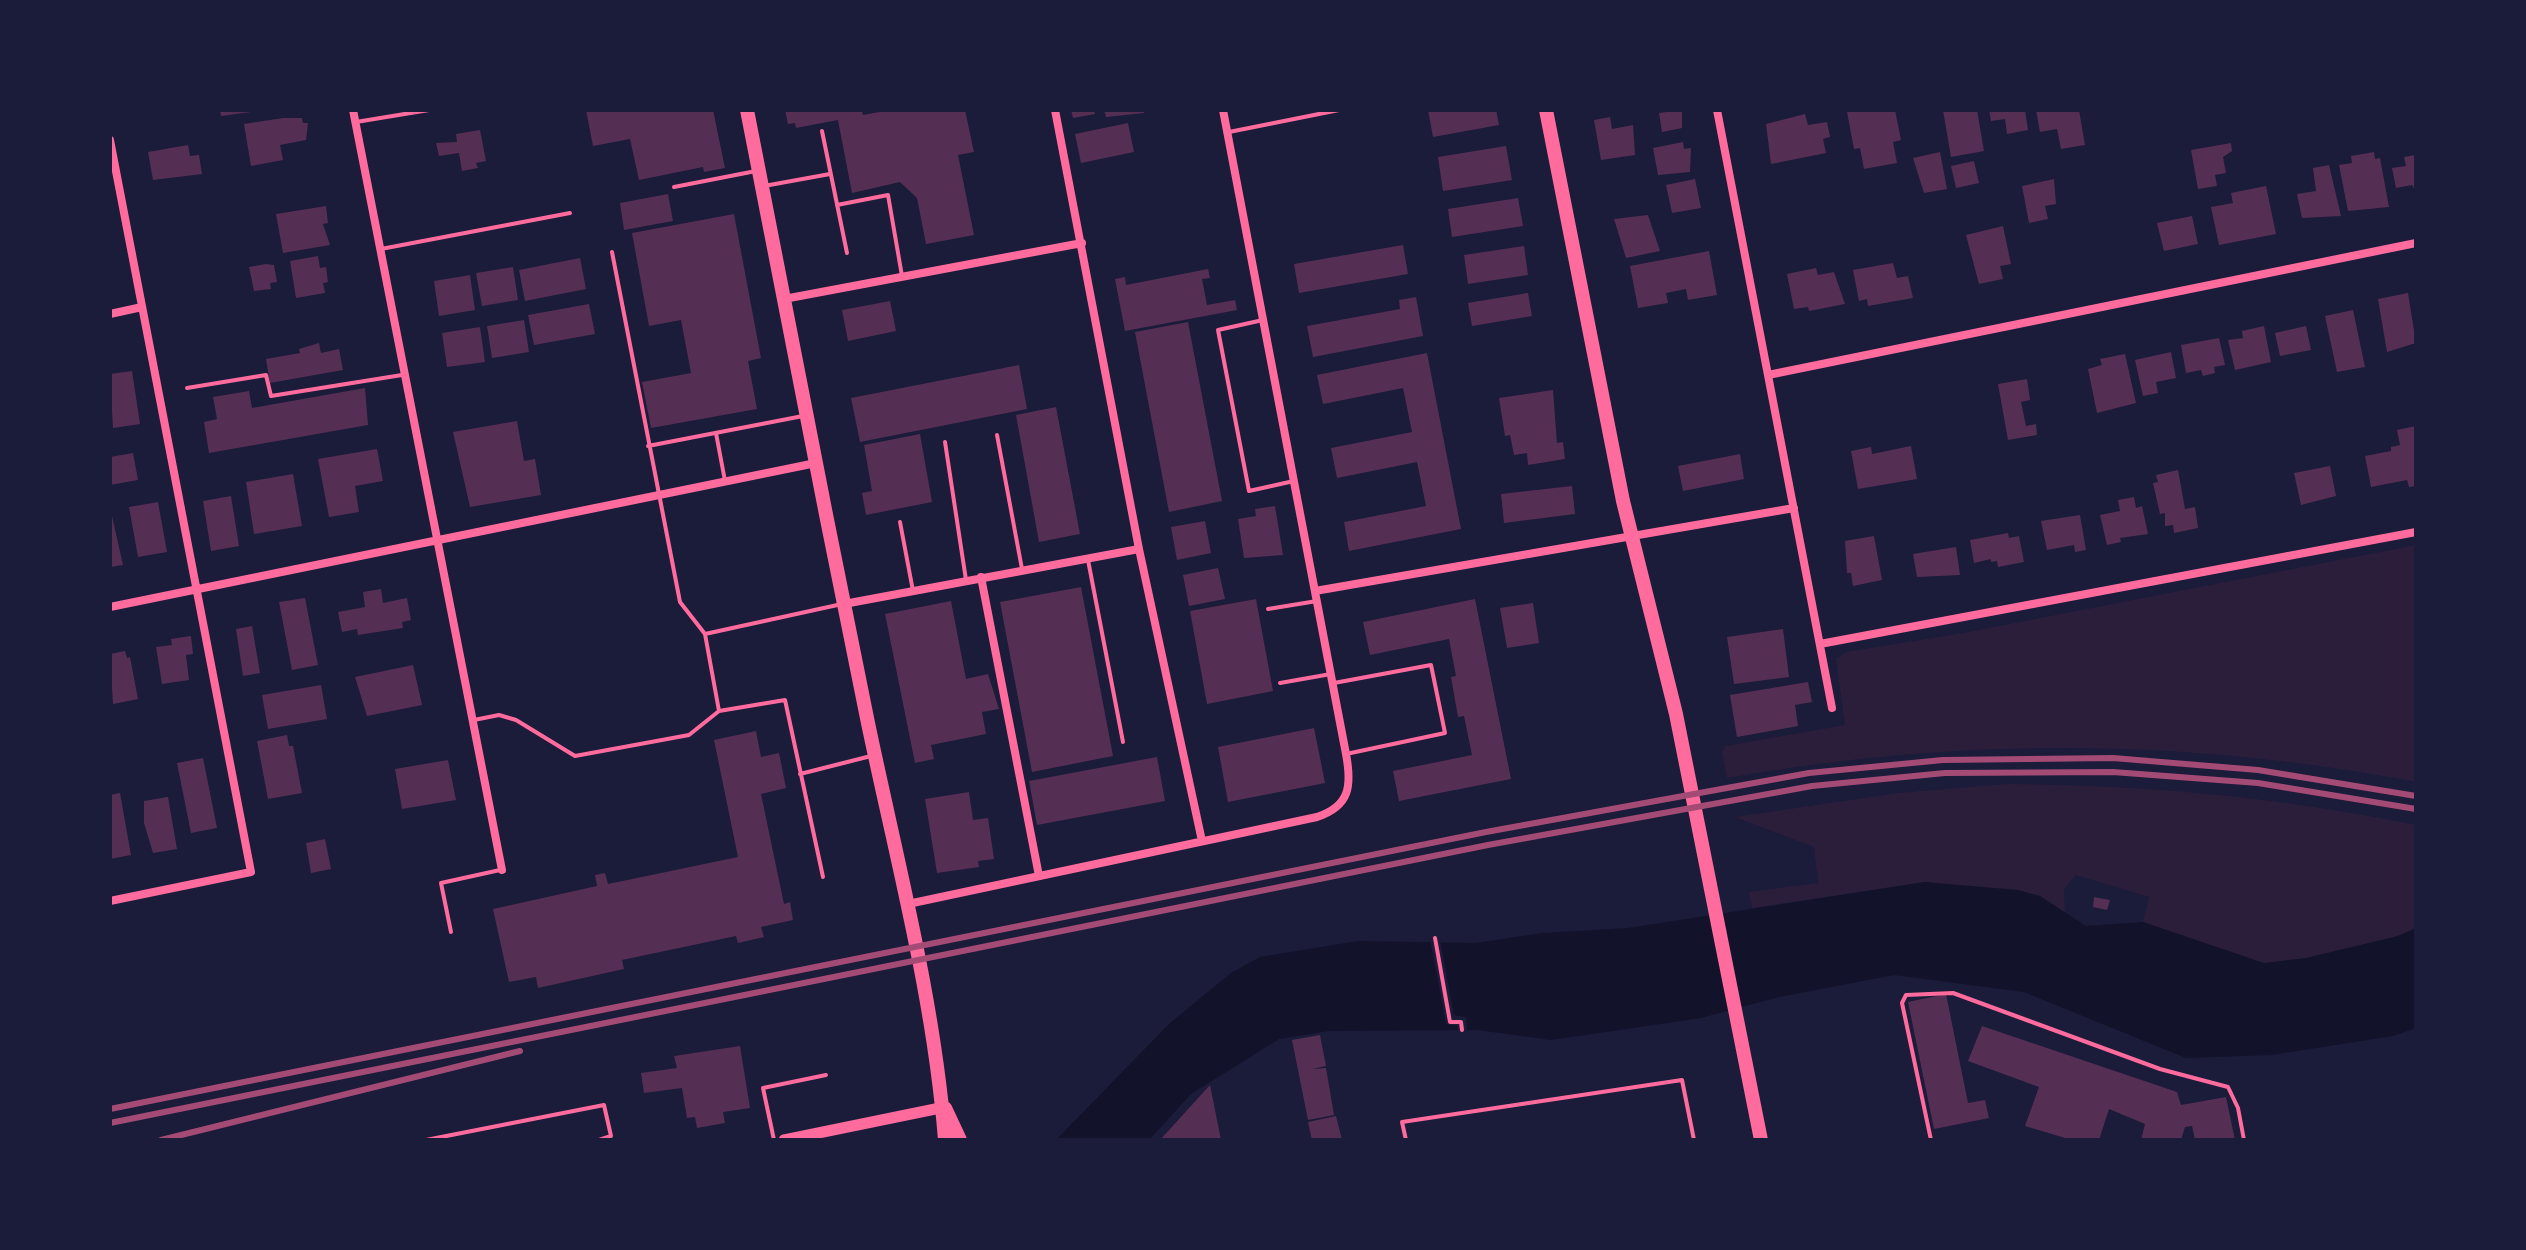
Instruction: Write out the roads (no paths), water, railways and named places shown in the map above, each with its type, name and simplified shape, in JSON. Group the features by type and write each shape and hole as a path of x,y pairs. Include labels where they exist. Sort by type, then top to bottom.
{"main road":[{"path":"747,110 844,604 908,904 945,1107 945,1140"},
{"path":"1546,110 1630,535 1676,714 1761,1140"},
{"path":"945,1107 960,1140"}],"street":[{"path":"353,110 502,870"},
{"path":"1055,110 1139,549 1202,841"},
{"path":"908,904 1317,817 1336,809 1346,798 1350,776 1223,110"},
{"path":"1717,110 1832,708"},
{"path":"110,140 251,872 110,901"},
{"path":"784,299 1082,243"},
{"path":"1768,375 2416,243"},
{"path":"110,314 142,307"},
{"path":"110,607 816,463"},
{"path":"1316,596 1630,535 1794,508"},
{"path":"1820,644 2416,532"},
{"path":"844,604 1139,549"},
{"path":"981,577 1039,876"},
{"path":"784,1140 945,1107"}],"lane":[{"path":"356,122 429,110"},
{"path":"1227,132 1339,110"},
{"path":"822,131 847,253"},
{"path":"674,187 759,170"},
{"path":"762,187 831,173"},
{"path":"837,205 888,195 902,276"},
{"path":"381,249 570,213"},
{"path":"612,252 680,602 705,634 719,711"},
{"path":"1263,320 1218,330 1249,491 1294,481"},
{"path":"187,388 266,375 271,396 405,374"},
{"path":"648,446 807,415"},
{"path":"716,433 725,481"},
{"path":"997,435 1022,569"},
{"path":"945,442 966,580"},
{"path":"900,522 913,591"},
{"path":"1087,558 1123,742"},
{"path":"1268,609 1316,596"},
{"path":"705,634 844,604"},
{"path":"1280,683 1431,665 1445,733 1346,754"},
{"path":"472,720 499,715 516,720 575,756 689,735 719,711 785,700 823,877"},
{"path":"800,774 875,756"},
{"path":"451,932 441,883 502,870"},
{"path":"1931,1140 1902,1003 1906,995 1913,993 1953,993 2160,1069 2228,1087 2238,1108 2244,1140"},
{"path":"774,1140 763,1088 826,1075"},
{"path":"1406,1140 1402,1122 1682,1080 1694,1140"},
{"path":"426,1140 604,1105 611,1136 599,1140"}],"railway":[{"path":"110,1109 1486,832 1809,773 1943,760 2113,758 2258,770 2416,796"},
{"path":"110,1123 1488,845 1812,786 1945,773 2113,772 2258,783 2416,809"},
{"path":"161,1140 520,1051"}]}
